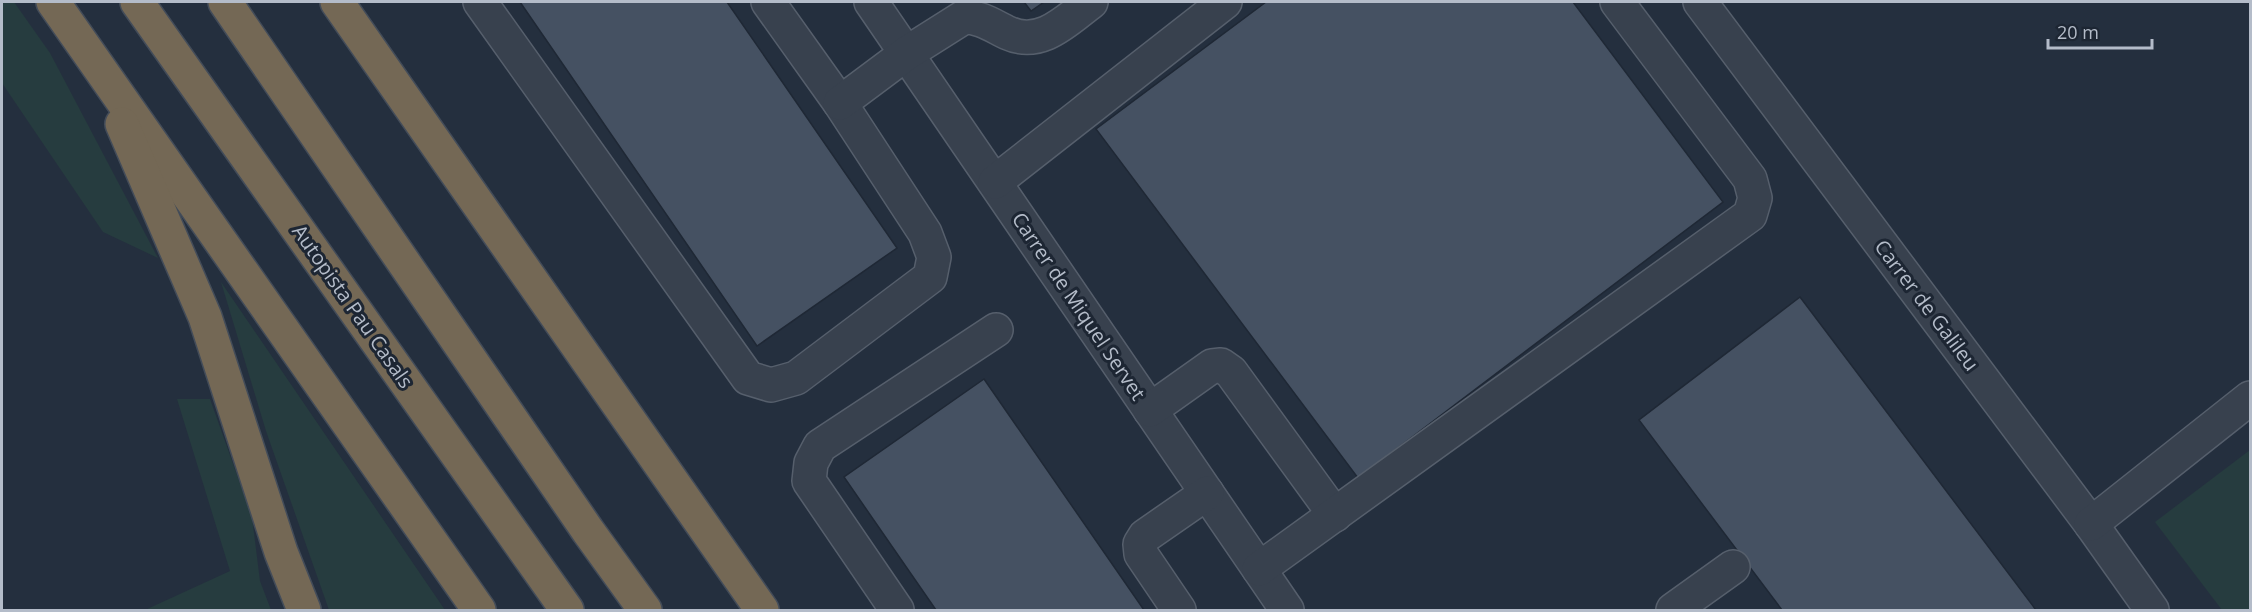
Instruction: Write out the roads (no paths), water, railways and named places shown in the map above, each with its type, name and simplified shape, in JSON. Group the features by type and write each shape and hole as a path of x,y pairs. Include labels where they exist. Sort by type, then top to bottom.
{"highway":[{"path":"53,2 479,610"},
{"name":"Autopista Pau Casals","path":"137,2 567,610"},
{"path":"225,2 588,531 645,610"},
{"path":"337,2 762,610"},
{"path":"93,59 205,317 281,552 304,610"},
{"path":"498,510 556,610"}],"street":[{"path":"480,2 748,378 771,385 796,378 930,278 934,257 925,233 840,103 768,2"},
{"name":"Carrer de Miquel Servet","path":"871,2 1287,610"},
{"path":"840,103 907,53 964,17 989,22 1010,34 1026,38 1039,37 1053,30 1091,2"},
{"path":"995,182 1225,2"},
{"path":"1259,569 1750,215 1755,198 1750,179 1617,2"},
{"name":"Carrer de Galileu","path":"1700,2 2091,524 2152,610"},
{"path":"897,610 809,481 811,463 820,446 996,330"},
{"path":"1150,410 1212,366 1221,365 1231,372 1335,515"},
{"path":"2091,524 2250,398"},
{"path":"1179,610 1141,554 1140,544 1145,536 1207,493"},
{"path":"1673,610 1733,567"}]}
